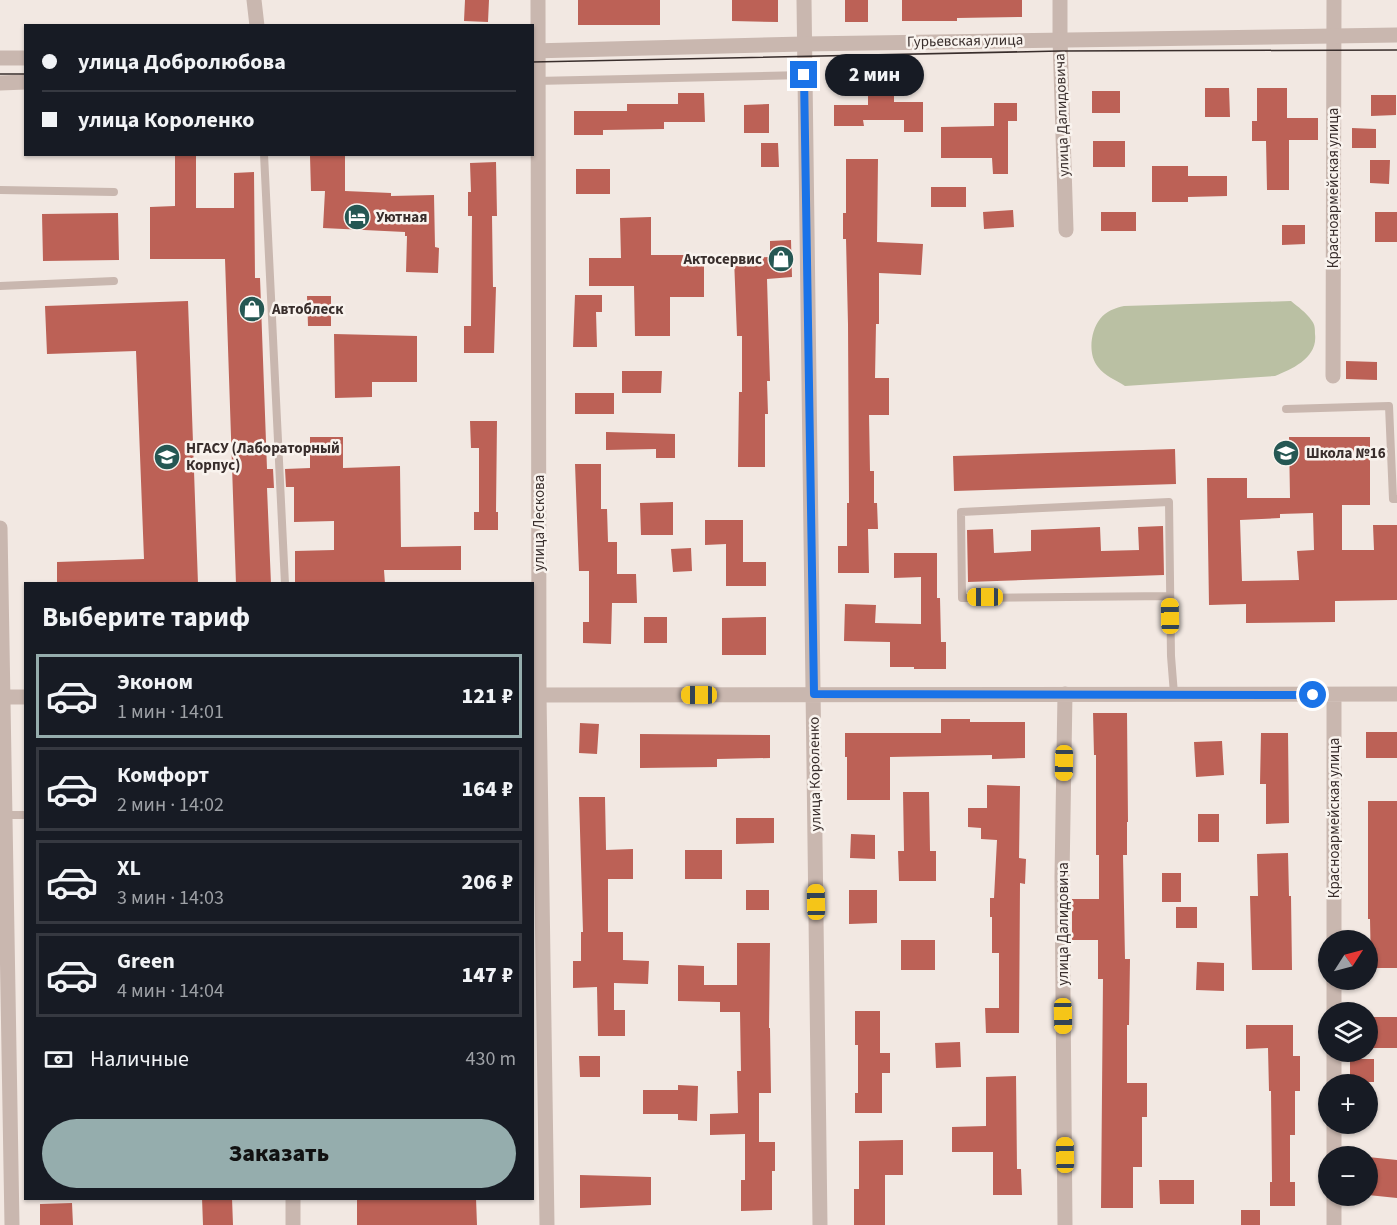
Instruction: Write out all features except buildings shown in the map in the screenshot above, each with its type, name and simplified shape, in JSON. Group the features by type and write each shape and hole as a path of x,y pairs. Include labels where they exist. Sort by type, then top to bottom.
{"street":[{"path":"254,0 257,24"},
{"name":"улица Лескова","path":"538,0 535,51 536,695 547,1225"},
{"name":"улица Короленко","path":"804,0 820,1225"},
{"name":"улица Далидовича","path":"1060,0 1065,230"},
{"name":"Красноармейская улица","path":"1333,375 1334,0"},
{"name":"Гурьевская улица","path":"535,51 1060,39 1397,35"},
{"path":"0,58 24,58"},
{"path":"0,83 24,82"},
{"path":"0,528 1,697 12,1225"},
{"name":"улица Далидовича","path":"1065,694 1062,877 1065,1225"},
{"path":"536,695 1397,694"},
{"name":"Красноармейская улица","path":"1334,695 1334,930"},
{"path":"1,697 24,697"},
{"path":"293,1200 293,1225"},
{"path":"1334,1206 1334,1225"}],"lane":[{"path":"536,81 804,75"},
{"path":"264,156 285,582"},
{"path":"0,190 114,192"},
{"path":"0,286 114,281"},
{"path":"1286,410 1389,406 1393,499 1397,499"},
{"path":"1170,596 962,598 961,512 1169,502 1171,656 1174,694"},
{"path":"4,814 24,814"}],"green space":[{"path":"1291,301 1305,312 1313,323 1315,342 1308,356 1289,370 1275,376 1125,386 1101,370 1093,356 1092,337 1100,319 1111,310 1124,306"}],"tram line":[{"path":"534,62 1060,51 1397,50"},
{"path":"0,74 24,74"}],"place":[{"name":"Уютная","path":"357,217"},
{"name":"Актосервис","path":"781,259"},
{"name":"Автоблеск","path":"252,309"},
{"name":"Школа №16","path":"1286,453"},
{"name":"НГАСУ (Лабораторный Корпус)","path":"167,457"}],"route":[{"path":"804,75 814,694 1313,695"}]}
